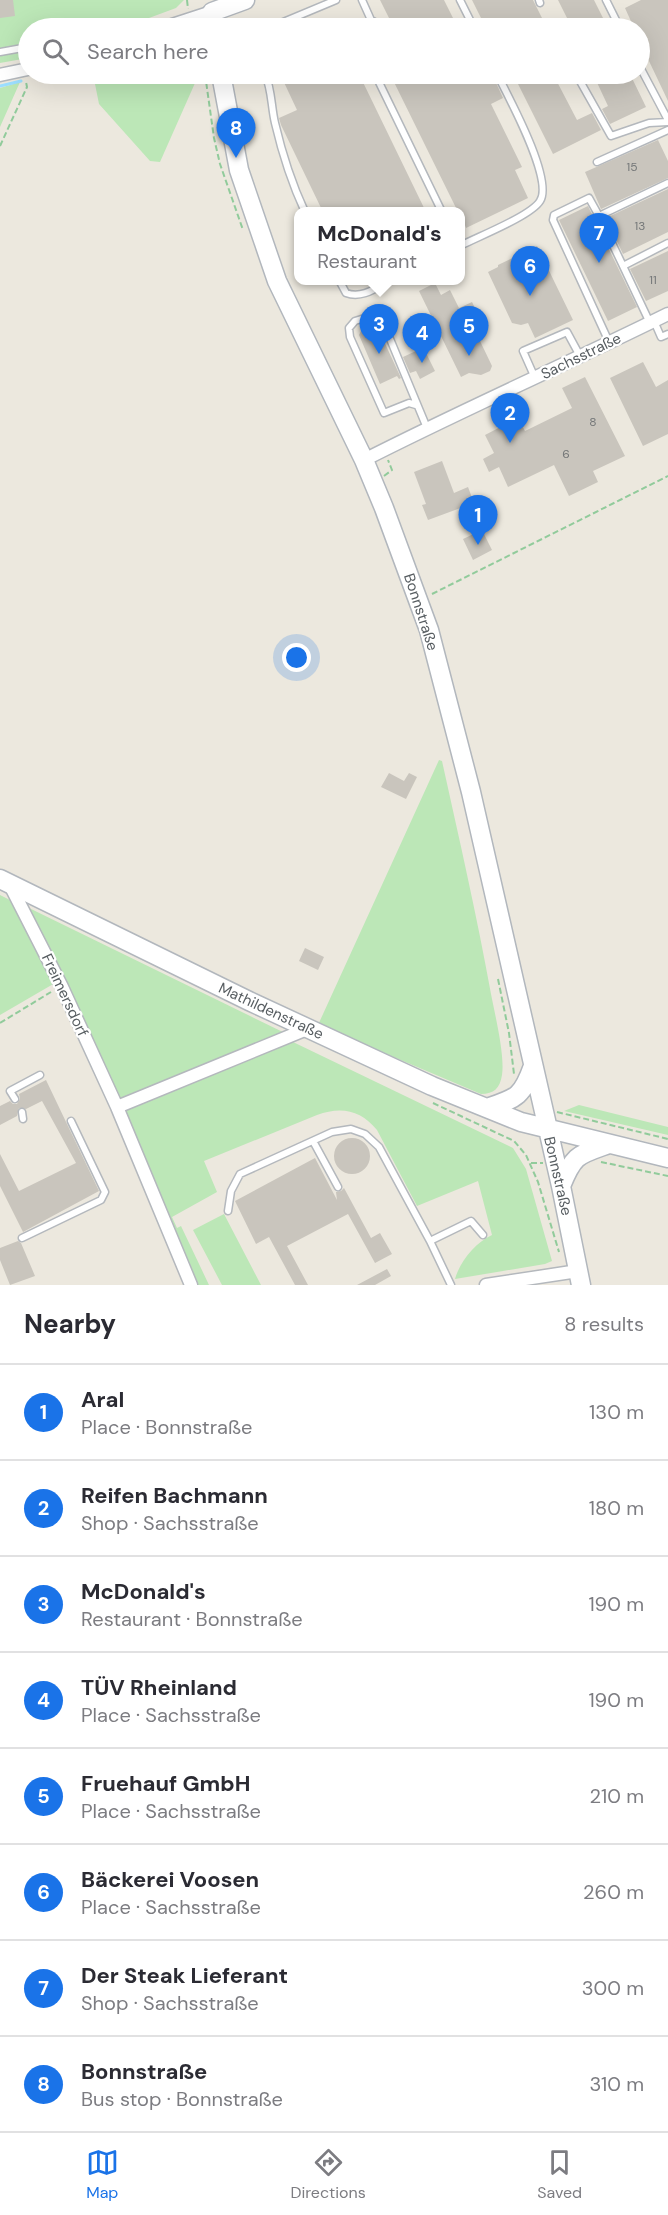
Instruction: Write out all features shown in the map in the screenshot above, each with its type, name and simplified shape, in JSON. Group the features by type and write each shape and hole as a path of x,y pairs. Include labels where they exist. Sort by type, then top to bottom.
{"main road":[{"path":"212,13 245,0"},
{"name":"Bonnstraße","path":"223,84 240,170 277,281 364,460 419,600 450,705 561,1186 575,1276"},
{"name":"Mathildenstraße","path":"5,882 307,1029 487,1108 547,1129 668,1158"},
{"path":"487,1108 517,1096 525,1087 533,1066"},
{"path":"561,1186 569,1166 576,1158 609,1144"}],"street":[{"path":"196,18 212,13"},
{"path":"0,75 18,71"},
{"name":"Sachsstraße","path":"364,460 668,314"},
{"name":"Freimersdorf","path":"5,882 62,987 117,1107 191,1285"},
{"path":"117,1107 307,1029"},
{"path":"486,1285 575,1276"}],"lane":[{"path":"293,18 336,0"},
{"path":"362,0 370,18"},
{"path":"460,0 469,18"},
{"path":"606,0 615,18"},
{"path":"0,52 18,49"},
{"path":"270,84 275,122 297,196 302,207"},
{"path":"380,84 440,207"},
{"path":"465,244 521,216 539,204 544,194 543,182 528,137 502,84"},
{"path":"582,84 611,136 649,123 668,121 648,84"},
{"path":"597,162 668,130"},
{"path":"598,216 668,183"},
{"path":"609,343 553,220 554,215 590,198 652,322 661,337 668,334"},
{"path":"623,266 668,243"},
{"path":"342,285 346,293 355,296 380,285"},
{"path":"416,405 409,403 384,413 350,337 349,328 355,321 371,316 383,322 427,428"},
{"path":"535,378 523,351 567,332 580,357"},
{"path":"15,1100 10,1091 40,1075"},
{"path":"22,1238 101,1200 105,1192 71,1121"},
{"path":"228,1211 231,1191 240,1174 332,1132 351,1129 365,1134 379,1147 451,1285"},
{"path":"313,1141 338,1187"},
{"path":"430,1241 471,1221 483,1235"}],"path":[{"path":"0,146 27,84"},
{"path":"419,600 470,577 668,476"},
{"path":"497,976 514,1077"},
{"path":"0,1023 62,987"},
{"path":"579,1118 668,1139"},
{"path":"513,1141 526,1155 575,1276"},
{"path":"576,1158 668,1176"}],"green space":[{"path":"0,0 184,0 176,8 149,18 18,18 18,60 0,63"},
{"path":"19,84 0,127 0,88"},
{"path":"95,84 195,84 160,162 150,161 99,104"},
{"path":"439,760 442,761 468,877 501,1046 503,1067 501,1080 496,1089 486,1094 481,1094 318,1025"},
{"path":"0,895 10,900 55,983 0,1015"},
{"path":"27,907 289,1035 119,1101"},
{"path":"293,1042 513,1148 526,1169 552,1261 455,1279 469,1253 480,1242 492,1235 478,1181 417,1206 377,1130 371,1123 357,1114 334,1111 317,1115 204,1161 217,1192 172,1217 177,1228 181,1226 209,1285 198,1285 134,1143 122,1110"},
{"path":"579,1105 668,1127 668,1135 564,1111"},
{"path":"224,1214 261,1285 222,1285 193,1230"}],"building":[{"path":"0,0 13,0 15,16 0,18"},
{"path":"380,0 444,0 453,18 389,18"},
{"path":"472,0 533,0 542,18 481,18"},
{"path":"558,0 594,0 603,18 567,18"},
{"path":"641,0 668,0 668,101 650,63 650,18 630,18 625,8"},
{"path":"285,84 364,84 424,207 321,207 279,118 297,110"},
{"path":"395,84 497,84 503,98 491,104 522,167 515,170 528,198 466,228 465,207 456,207"},
{"path":"518,84 558,84 577,120 592,113 601,130 553,154"},
{"path":"598,84 635,84 646,107 610,124 602,109 608,106"},
{"path":"658,140 668,161 668,178 601,209 585,172"},
{"path":"668,189 668,232 623,254 606,218"},
{"path":"588,206 637,307 608,321 559,220"},
{"path":"537,246 573,320 535,338 528,323 521,325 512,323 488,272"},
{"path":"668,251 668,291 646,301 630,269"},
{"path":"436,285 441,295 450,290 459,308 472,302 479,316 470,320 492,366 490,371 481,375 469,373 461,377 419,291"},
{"path":"373,326 379,338 382,337 401,378 397,376 380,384 359,335 361,331"},
{"path":"421,333 426,343 422,345 435,371 420,379 416,371 410,373 403,357 416,351 410,339"},
{"path":"643,362 656,387 668,380 668,434 643,446 610,378"},
{"path":"585,377 625,456 593,471 598,482 569,496 554,465 508,487 499,467 489,472 483,459 494,453 485,435 518,418 525,431 572,408 562,388"},
{"path":"442,461 454,493 468,487 474,503 428,520 422,505 426,504 414,472"},
{"path":"482,530 492,550 473,560 463,539"},
{"path":"389,773 404,781 409,773 417,777 406,799 381,787"},
{"path":"305,948 324,957 318,970 299,961"},
{"path":"46,1080 99,1191 23,1232 0,1186 0,1154 19,1191 76,1163 42,1101 26,1109 19,1108 17,1116 0,1125 0,1106 10,1101 17,1104 20,1099 19,1094"},
{"path":"352,1138 365,1143 370,1156 365,1169 352,1174 339,1169 334,1156 339,1143"},
{"path":"315,1158 337,1200 336,1192 344,1188 371,1238 380,1233 392,1254 375,1263 348,1214 287,1246 308,1285 295,1285 269,1237 256,1244 235,1201"},
{"path":"18,1241 21,1243 35,1276 10,1285 0,1260 0,1248"},
{"path":"387,1269 391,1276 375,1285 357,1285"}],"waterway":[{"path":"0,86 18,82"}],"place":[{"name":"Bonnstraße","path":"236,158"},
{"name":"Der Steak Lieferant","path":"599,263"},
{"name":"Bäckerei Voosen","path":"530,296"},
{"name":"McDonald's","path":"379,354"},
{"name":"Fruehauf GmbH","path":"469,356"},
{"name":"TÜV Rheinland","path":"422,363"},
{"name":"Reifen Bachmann","path":"510,443"},
{"name":"Aral","path":"478,545"}]}
